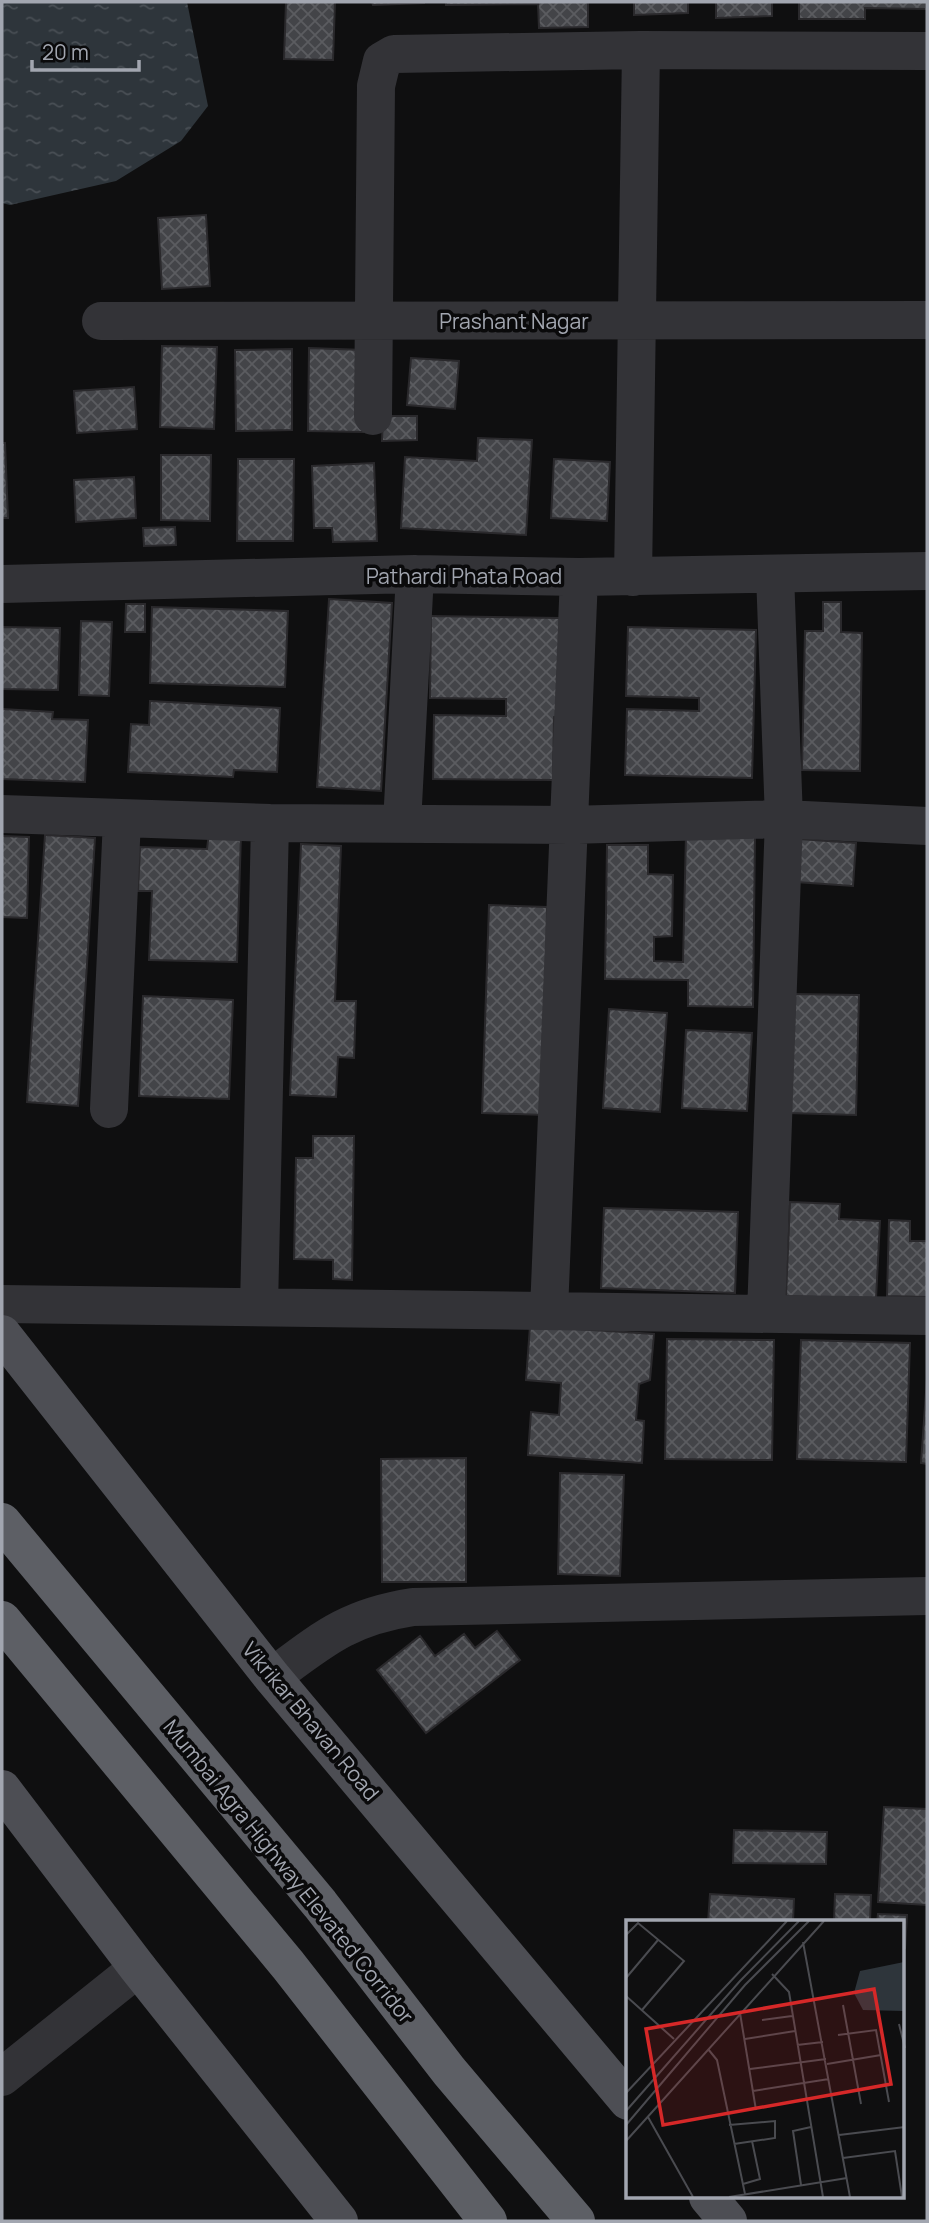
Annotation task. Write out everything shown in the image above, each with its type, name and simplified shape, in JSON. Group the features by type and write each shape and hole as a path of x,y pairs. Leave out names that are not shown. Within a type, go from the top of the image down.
{"highway":[{"name":"Mumbai Agra Highway Elevated Corridor","path":"2,1522 320,1904 449,2071 576,2221"},
{"path":"2,1620 288,1965 488,2221"}],"main road":[{"name":"Vikrikar Bhavan Road","path":"2,1334 272,1677 626,2099"},
{"path":"2,1788 138,1968 340,2221"},
{"path":"709,2198 728,2221"}],"street":[{"path":"633,577 640,50"},
{"path":"373,416 376,86 382,61 394,54 640,50 927,51"},
{"name":"Prashant Nagar","path":"100,321 927,320"},
{"name":"Pathardi Phata Road","path":"2,584 415,574 633,577 927,572"},
{"path":"402,824 415,574"},
{"path":"766,1314 784,819 775,574"},
{"path":"549,1311 579,577"},
{"path":"2,814 270,823 569,825 784,819 927,826"},
{"path":"109,1109 122,819"},
{"path":"258,1307 270,823"},
{"path":"2,1304 927,1316"},
{"path":"272,1677 349,1623 384,1612 413,1607 927,1597"},
{"path":"2,2077 138,1968"}],"water":[{"path":"2,2 187,2 208,106 181,141 116,181 10,205 2,203"}],"building":[{"path":"286,2 335,2 333,60 284,59"},
{"path":"372,2 424,2 424,3 373,5"},
{"path":"446,2 588,2 588,27 539,28 538,4 446,5"},
{"path":"634,2 688,2 688,13 634,15"},
{"path":"716,2 772,2 772,16 716,18"},
{"path":"799,2 926,2 926,9 865,8 865,19 799,19"},
{"path":"206,215 210,286 162,289 158,218"},
{"path":"162,346 217,347 214,429 160,427"},
{"path":"309,348 364,350 363,432 308,431"},
{"path":"292,349 292,430 236,431 235,350"},
{"path":"411,358 459,361 455,409 407,405"},
{"path":"134,387 137,429 77,433 74,391"},
{"path":"383,416 417,416 417,440 382,441"},
{"path":"478,438 532,440 526,535 401,528 405,457 477,461"},
{"path":"2,443 5,443 8,518 2,518"},
{"path":"161,455 211,455 210,521 161,520"},
{"path":"238,459 294,459 293,541 237,541"},
{"path":"554,459 610,462 607,521 551,518"},
{"path":"374,463 377,541 333,542 332,528 314,528 312,466"},
{"path":"134,477 136,518 76,522 74,480"},
{"path":"175,527 176,545 144,546 143,528"},
{"path":"329,599 392,603 381,791 317,787"},
{"path":"823,602 841,602 841,632 862,633 860,771 802,770 805,631 823,631"},
{"path":"126,604 145,604 145,632 125,632"},
{"path":"152,607 288,611 285,687 150,683"},
{"path":"431,616 560,618 558,716 554,717 553,780 433,779 434,715 506,716 506,699 430,698"},
{"path":"81,621 112,622 109,696 79,695"},
{"path":"2,627 60,628 58,690 2,689"},
{"path":"628,627 756,630 752,778 625,775 627,709 699,711 699,698 626,696"},
{"path":"150,701 280,708 277,772 234,770 233,777 128,772 131,724 149,725"},
{"path":"2,709 53,712 52,719 88,720 85,782 2,779"},
{"path":"209,833 241,834 237,962 149,960 152,891 138,891 140,847 207,849"},
{"path":"686,834 755,835 753,1007 688,1006 688,980 605,979 607,845 648,845 648,874 673,875 672,936 654,937 654,961 683,962"},
{"path":"45,835 95,838 78,1106 27,1102"},
{"path":"2,836 29,837 27,918 2,917"},
{"path":"799,839 856,843 853,886 796,882"},
{"path":"301,844 341,846 335,1001 356,1001 354,1058 338,1057 336,1097 290,1095"},
{"path":"489,905 547,907 545,1115 482,1113"},
{"path":"792,994 859,995 856,1115 788,1113"},
{"path":"143,996 233,1000 229,1099 139,1096"},
{"path":"609,1009 667,1013 660,1112 603,1108"},
{"path":"686,1030 752,1033 747,1111 682,1108"},
{"path":"313,1136 354,1136 352,1280 333,1279 333,1260 294,1259 296,1158 313,1158"},
{"path":"790,1202 840,1204 839,1219 880,1221 876,1299 786,1296"},
{"path":"604,1208 738,1212 735,1293 601,1288"},
{"path":"889,1220 910,1221 910,1241 927,1241 927,1297 887,1296"},
{"path":"530,1326 654,1334 650,1380 639,1384 636,1420 644,1421 642,1463 528,1455 531,1412 559,1415 561,1383 526,1380"},
{"path":"667,1339 774,1340 772,1460 665,1459"},
{"path":"801,1340 910,1343 906,1462 797,1459"},
{"path":"927,1378 927,1464 921,1463"},
{"path":"466,1458 466,1582 382,1582 381,1459"},
{"path":"560,1473 624,1475 620,1576 558,1574"},
{"path":"497,1631 520,1660 426,1733 377,1670 420,1636 435,1656 464,1634 475,1648"},
{"path":"884,1807 927,1809 927,1905 878,1902"},
{"path":"734,1830 827,1832 826,1864 733,1863"},
{"path":"710,1894 794,1899 793,1920 708,1920"},
{"path":"835,1894 871,1895 870,1920 834,1920"},
{"path":"878,1914 907,1915 905,1949 904,1920 877,1920"}]}
